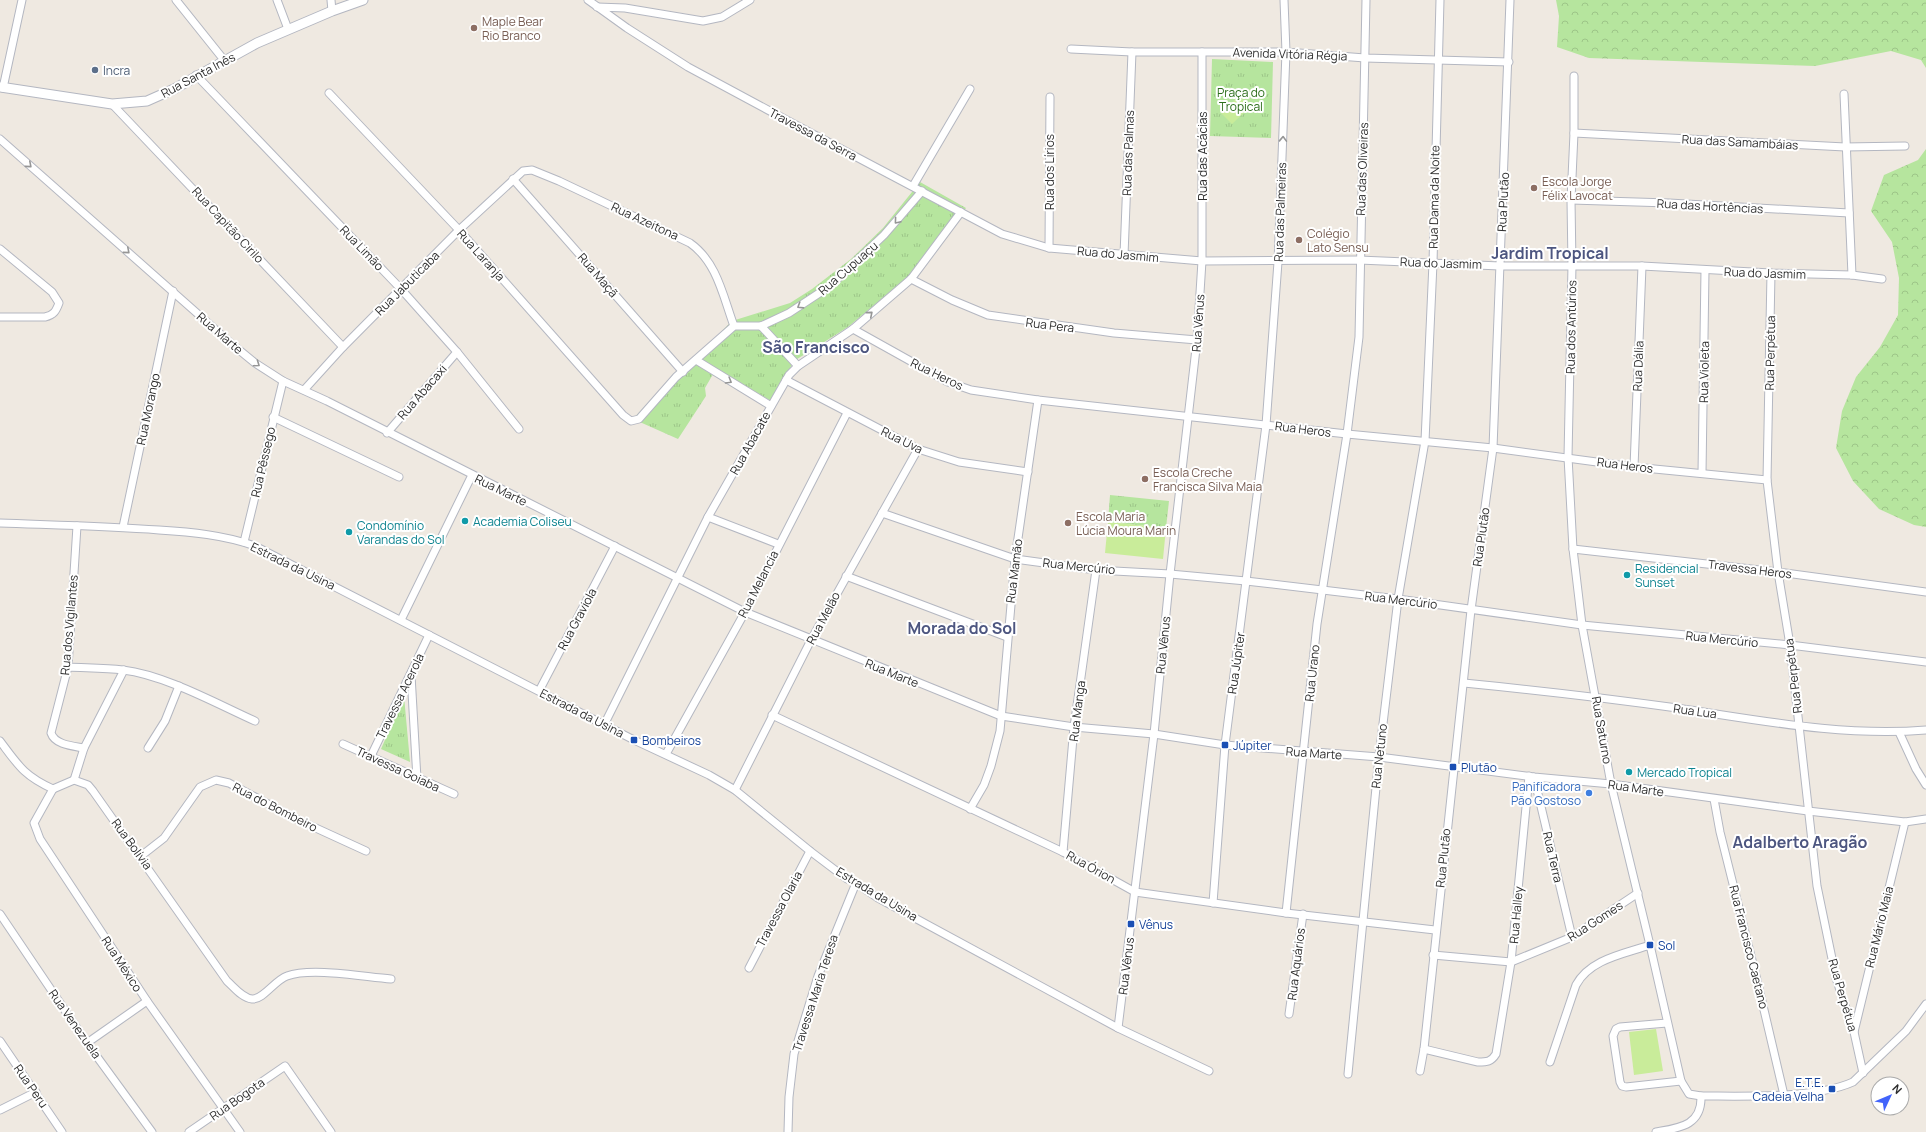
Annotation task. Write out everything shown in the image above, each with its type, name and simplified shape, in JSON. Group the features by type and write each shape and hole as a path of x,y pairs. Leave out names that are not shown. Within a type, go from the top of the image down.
{"street":[{"path":"1,87 22,0"},
{"path":"176,0 224,60"},
{"path":"277,0 288,30"},
{"path":"331,0 332,11"},
{"name":"Rua Santa Inês","path":"1,87 112,104 147,101 174,89 224,60 288,30 332,11 363,0"},
{"name":"Travessa da Serra","path":"588,0 688,67 1002,234 1049,248"},
{"path":"597,7 625,8 703,21 722,17 750,0"},
{"name":"Rua das Palmeiras","path":"1266,424 1278,262 1286,52 1284,0"},
{"name":"Rua das Oliveiras","path":"1347,434 1359,337 1359,260 1366,0"},
{"name":"Rua Dama da Noite","path":"1425,441 1433,263 1437,58 1440,0"},
{"name":"Rua Plutão","path":"1420,1071 1424,1049 1435,930 1464,683 1471,610 1493,448 1509,62 1510,0"},
{"name":"Avenida Vitória Régia","path":"1071,49 1132,52 1286,52 1365,58 1437,58 1509,62"},
{"name":"Rua das Palmas","path":"1124,255 1132,52"},
{"name":"Rua das Acácias","path":"1202,52 1202,261"},
{"name":"Rua Limão","path":"196,75 401,289 457,352 520,429"},
{"name":"Rua dos Antúrios","path":"1568,457 1574,76"},
{"path":"913,186 970,89"},
{"name":"Rua Laranja","path":"328,93 459,230 623,415 631,421 639,419 682,372"},
{"path":"1844,94 1845,147 1852,275"},
{"name":"Rua dos Lírios","path":"1049,248 1050,96"},
{"name":"Rua Capitão Cirilo","path":"112,104 343,347"},
{"name":"Rua das Samambáias","path":"1574,133 1845,147 1905,146"},
{"name":"Rua Marte","path":"0,139 233,345 255,363 283,381 304,390 386,433 615,546 676,579 745,612 1001,716 1074,727 1154,734 1225,745 1379,757 1453,767 1611,784 1714,799 1905,822 1926,819"},
{"name":"Rua Azeitona","path":"513,179 523,171 532,170 690,243 700,250 710,262 734,326"},
{"name":"Rua Jabuticaba","path":"304,390 343,347 459,230 513,179"},
{"name":"Rua Maçã","path":"513,179 682,372"},
{"name":"Rua Cupuaçu","path":"734,326 761,326 789,313 830,286 884,235 922,191"},
{"name":"Rua das Hortências","path":"1571,200 1669,203 1849,213"},
{"name":"Rua Abacate","path":"604,725 708,517 786,380 798,366 853,329 911,279 961,212"},
{"name":"Rua do Jasmim","path":"1049,248 1202,261 1278,262 1359,260 1500,266 1642,266 1771,273 1852,275 1882,279"},
{"path":"0,249 52,292 59,303 56,311 51,316 0,317"},
{"name":"Rua Vênus","path":"1118,1028 1154,734 1170,574 1189,416 1197,340 1202,261"},
{"name":"Rua Dália","path":"1634,467 1642,266"},
{"name":"Rua Violeta","path":"1702,473 1705,270"},
{"name":"Rua Perpétua","path":"1771,273 1767,480 1778,572 1790,645 1808,811 1820,900 1836,978 1854,1032 1863,1073"},
{"name":"Rua Pera","path":"911,279 952,300 988,315 1114,333 1197,340"},
{"name":"Rua Morango","path":"123,527 173,291"},
{"path":"682,372 734,326"},
{"path":"761,326 798,366"},
{"name":"Rua Heros","path":"853,329 948,382 972,390 1038,400 1347,434 1493,448 1634,467 1767,480"},
{"name":"Rua Abacaxi","path":"386,433 457,352"},
{"path":"696,360 771,406"},
{"name":"Rua Uva","path":"786,380 918,449 959,462 1028,472"},
{"name":"Rua Pêssego","path":"244,542 273,417 283,381"},
{"name":"Rua Mamão","path":"970,809 984,785 997,746 1015,559 1038,400"},
{"name":"Rua Melancia","path":"666,754 745,612 778,544 847,413"},
{"path":"273,417 399,477"},
{"name":"Rua Júpiter","path":"1213,903 1225,745 1266,424"},
{"name":"Rua Urano","path":"1286,913 1322,591 1347,434"},
{"name":"Rua Netuno","path":"1348,1074 1379,757 1398,599 1425,441"},
{"name":"Rua Melão","path":"735,790 811,640 918,449"},
{"name":"Rua Saturno","path":"1568,457 1573,549 1582,625 1611,784 1681,1080 1689,1094 1701,1096"},
{"path":"401,620 472,475"},
{"name":"Rua Mercúrio","path":"882,513 1015,559 1096,570 1170,574 1246,581 1398,599 1582,625 1790,645 1926,662"},
{"path":"708,517 778,544"},
{"name":"Estrada da Usina","path":"0,524 123,527 206,535 244,542 401,620 604,725 709,775 735,790 847,879 856,883 878,898 1118,1028 1209,1072"},
{"name":"Rua dos Vigilantes","path":"77,526 68,667 51,733 53,737 60,742 84,748"},
{"name":"Rua Graviola","path":"539,692 615,546"},
{"name":"Travessa Heros","path":"1573,549 1778,572 1926,592"},
{"name":"Rua Manga","path":"1063,852 1074,727 1096,570"},
{"path":"846,576 1007,637"},
{"name":"Travessa Acerola","path":"371,756 429,635"},
{"path":"68,667 124,670 179,686 255,721"},
{"path":"0,741 26,775 53,789 74,780 84,748 124,670"},
{"path":"411,674 417,779"},
{"name":"Rua Lua","path":"1464,683 1596,696 1799,726 1899,732 1926,730"},
{"path":"148,748 165,721 179,686"},
{"name":"Rua Órion","path":"772,715 1063,852 1135,892 1286,913 1363,920 1435,930"},
{"path":"1899,732 1916,769 1926,784"},
{"name":"Travessa Goiaba","path":"343,744 417,779 454,794"},
{"name":"Rua Terra","path":"1532,776 1572,938"},
{"name":"Rua Halley","path":"1424,1049 1478,1062 1492,1060 1496,1054 1511,962 1532,776"},
{"name":"Rua Bolívia","path":"74,780 82,782 93,791 141,856 227,981 240,994 252,999 260,997 277,981 287,976 331,973 391,979"},
{"name":"Rua do Bombeiro","path":"141,856 164,838 200,787 216,780 229,784 294,818 366,851"},
{"name":"Rua México","path":"53,789 37,815 34,823 36,830 147,1001 240,1132"},
{"name":"Rua Francisco Caetano","path":"1714,799 1720,832 1784,1095"},
{"name":"Rua Mário Maia","path":"1854,1032 1905,822"},
{"name":"Travessa Olaria","path":"749,968 810,851"},
{"name":"Travessa Maria Teresa","path":"788,1132 789,1097 794,1054 818,976 856,883"},
{"name":"Rua Gomes","path":"1433,955 1511,962 1572,938 1638,893"},
{"name":"Rua Venezuela","path":"0,914 87,1043 152,1132"},
{"name":"Rua Aquários","path":"1289,1014 1302,914"},
{"path":"1550,1062 1580,977 1599,962 1650,946"},
{"path":"87,1043 147,1001"},
{"path":"1656,1132 1685,1126 1694,1120 1700,1109 1701,1096 1784,1095 1844,1086 1853,1082 1906,1031 1926,1004"},
{"path":"1667,1023 1620,1027 1616,1029 1613,1036 1620,1082 1622,1086 1626,1087 1681,1080"},
{"name":"Rua Peru","path":"0,1041 62,1132"},
{"name":"Rua Bogota","path":"189,1132 285,1066 331,1132"},
{"path":"0,1110 36,1092"}],"green space":[{"path":"1556,0 1926,0 1926,68 1921,60 1891,51 1815,66 1589,58 1557,47 1559,16"},
{"name":"Praça do Tropical","path":"1212,59 1273,62 1271,138 1210,136"},
{"path":"1239,96 1250,107 1232,124 1221,113"},
{"path":"1926,149 1926,527 1914,525 1879,509 1853,481 1836,448 1842,411 1856,377 1880,347 1898,315 1899,278 1892,242 1871,211 1884,175 1918,160"},
{"path":"920,182 966,208 914,272 848,327 794,361 771,401 716,369 705,388 706,396 678,439 633,419 681,368 696,357 732,321 790,303 812,289 851,259 883,228"},
{"path":"1110,495 1169,501 1166,528 1108,522"},
{"path":"1108,522 1166,528 1163,559 1105,553"},
{"path":"404,696 410,762 381,749"},
{"path":"1656,1029 1663,1071 1634,1075 1629,1032"}],"place":[{"name":"Maple Bear Rio Branco","path":"474,28"},
{"name":"Incra","path":"95,70"},
{"name":"Escola Jorge Félix Lavocat","path":"1534,188"},
{"name":"Colégio Lato Sensu","path":"1299,240"},
{"name":"Escola Creche Francisca Silva Maia","path":"1145,479"},
{"name":"Academia Coliseu","path":"465,521"},
{"name":"Escola Maria Lúcia Moura Marin","path":"1068,523"},
{"name":"Condomínio Varandas do Sol","path":"349,532"},
{"name":"Residencial Sunset","path":"1627,575"},
{"name":"Bombeiros","path":"634,740"},
{"name":"Júpiter","path":"1225,745"},
{"name":"Plutão","path":"1453,767"},
{"name":"Mercado Tropical","path":"1629,772"},
{"name":"Panificadora Pão Gostoso","path":"1589,793"},
{"name":"Vênus","path":"1131,924"},
{"name":"Sol","path":"1650,945"},
{"name":"E.T.E. Cadeia Velha","path":"1832,1089"}],"district":[{"name":"Jardim Tropical","path":"1550,253"},
{"name":"São Francisco","path":"816,347"},
{"name":"Morada do Sol","path":"962,628"},
{"name":"Adalberto Aragão","path":"1800,842"}]}
